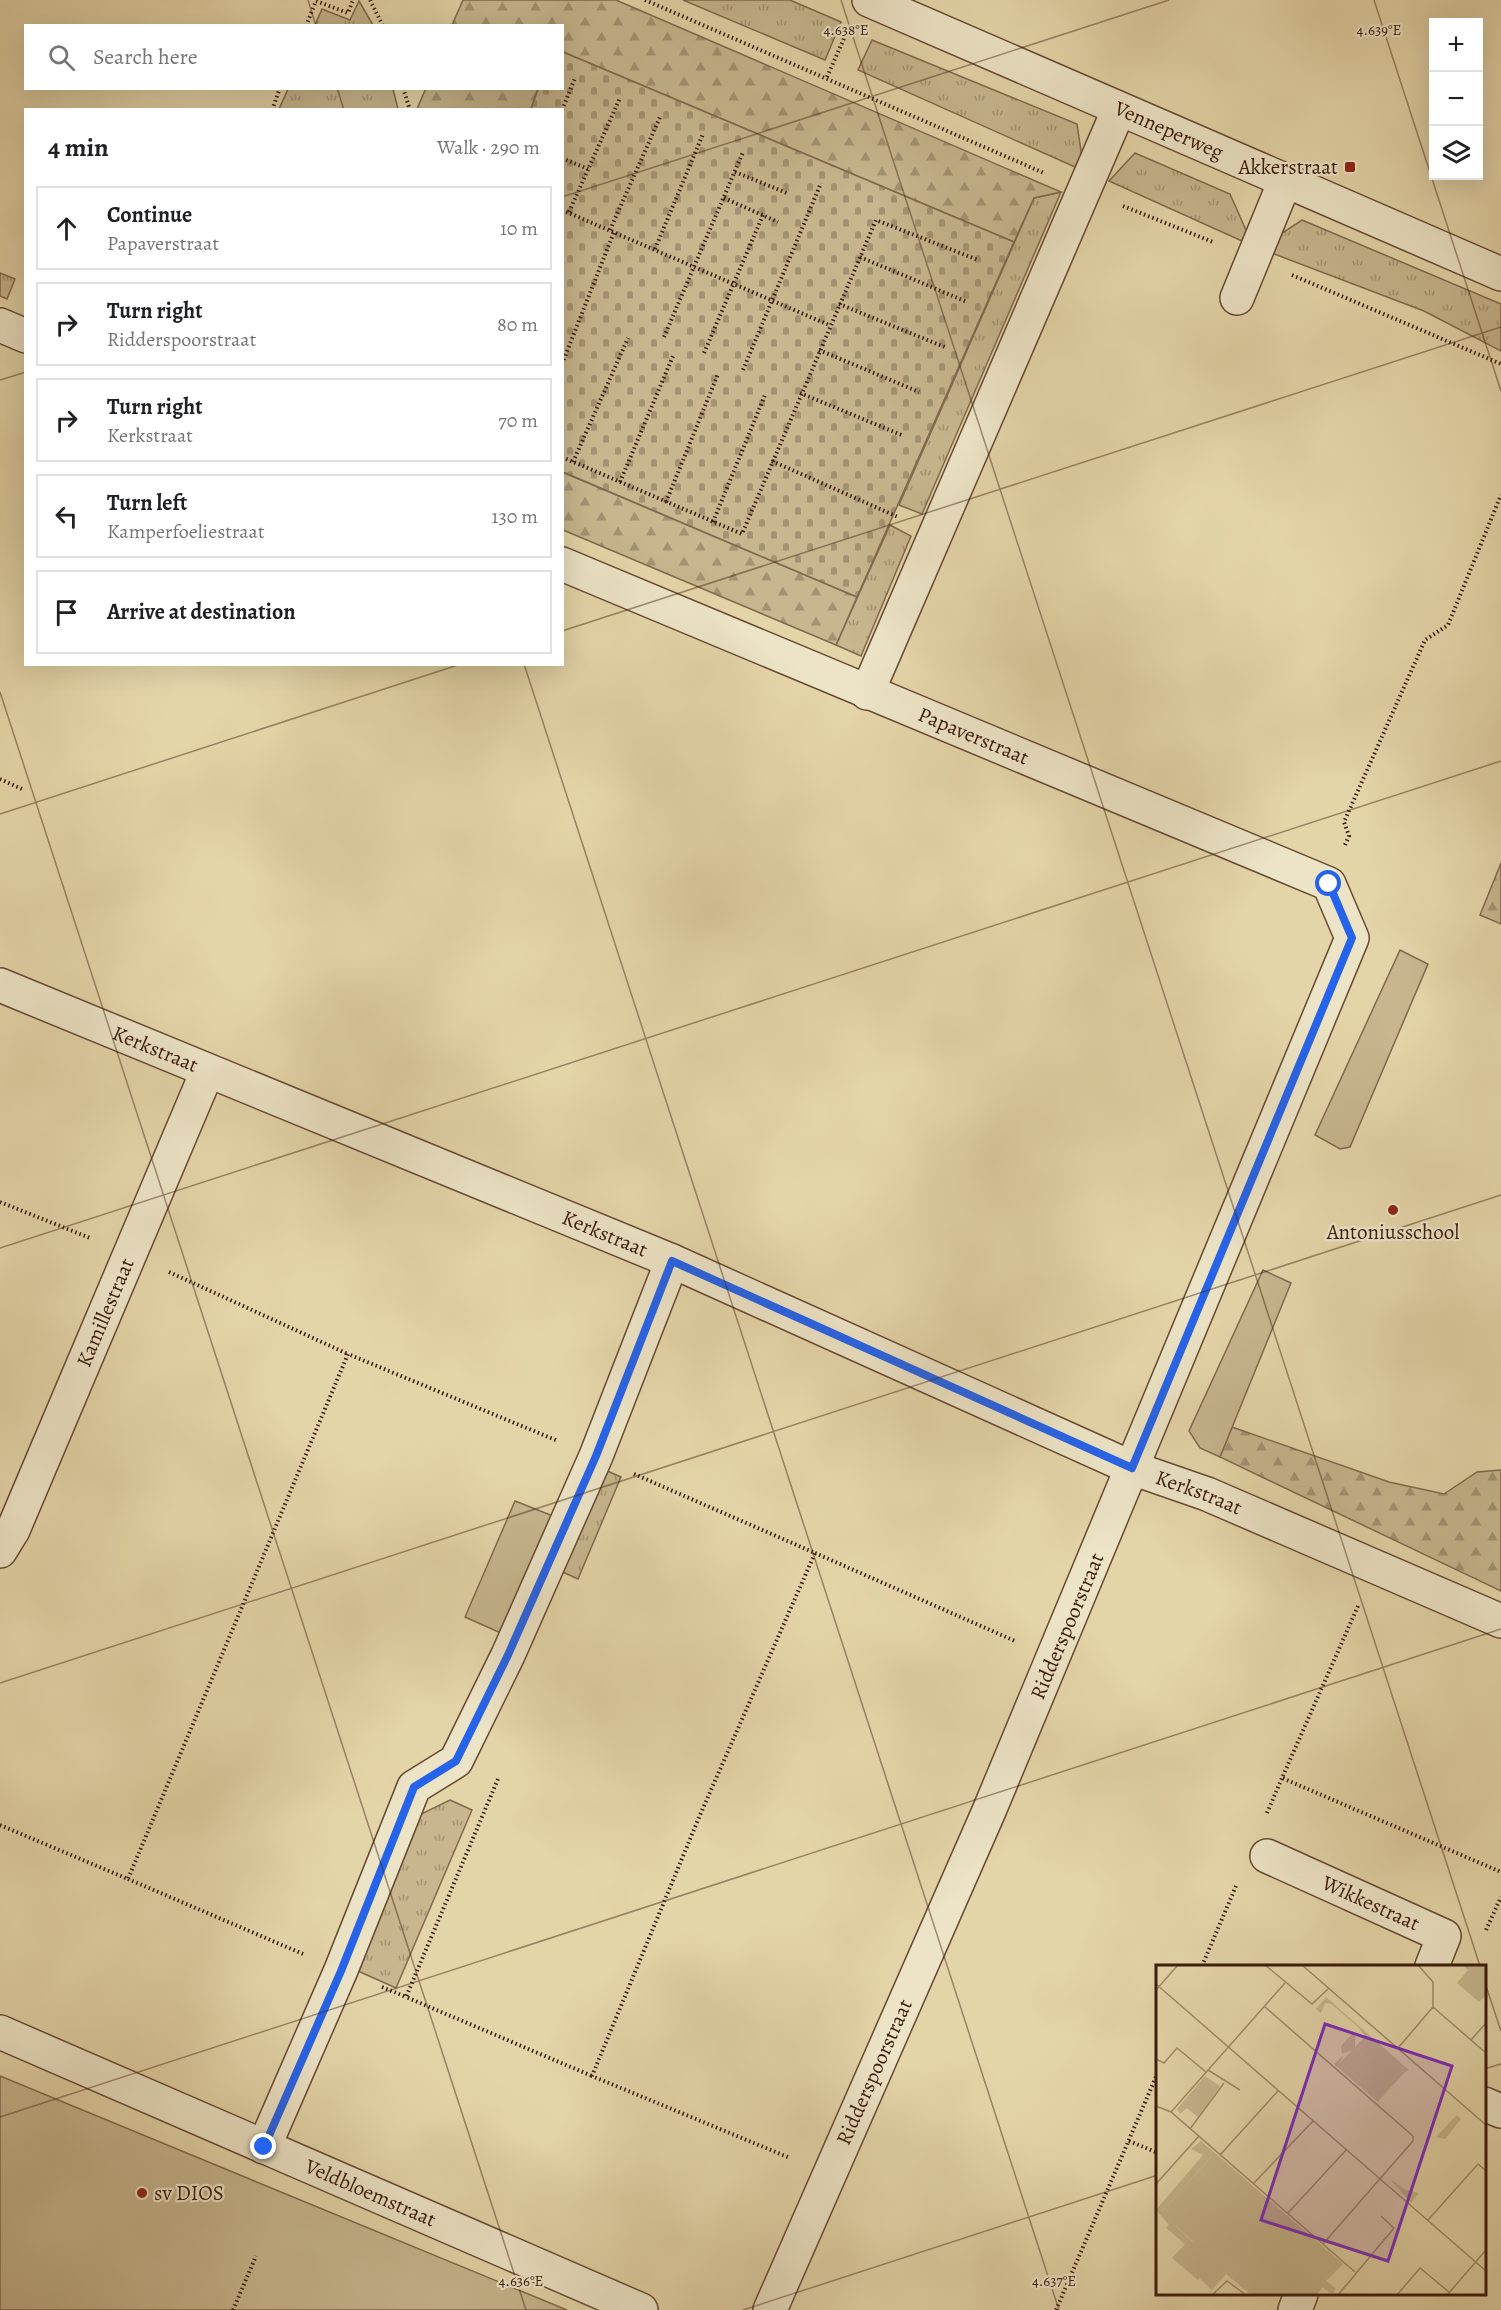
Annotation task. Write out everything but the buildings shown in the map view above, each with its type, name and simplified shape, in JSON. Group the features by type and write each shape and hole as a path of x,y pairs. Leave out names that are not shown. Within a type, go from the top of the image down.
{"street":[{"name":"Venneperweg","path":"869,0 1501,274"},
{"path":"867,693 1119,109"},
{"path":"1237,298 1285,181"},
{"path":"0,325 24,335"},
{"name":"Papaverstraat","path":"564,565 1329,884"},
{"name":"Ridderspoorstraat","path":"770,2310 989,1811 1352,938 1329,884"},
{"name":"Kerkstraat","path":"0,985 207,1072 672,1261 1132,1468 1207,1494 1501,1621"},
{"name":"Kamillestraat","path":"0,1551 13,1530 207,1072"},
{"path":"264,2147 341,1971 414,1787 456,1761 508,1655 596,1456 672,1261"},
{"name":"Wikkestraat","path":"1267,1856 1444,1936 1432,1965"},
{"name":"Veldbloemstraat","path":"0,2032 641,2310"},
{"path":"1486,2104 1501,2111"},
{"path":"1295,2310 1301,2295"}],"path":[{"path":"307,24 316,1 348,13 353,0"},
{"path":"370,0 381,24"},
{"path":"827,77 848,29"},
{"path":"563,108 575,78"},
{"path":"273,108 279,90"},
{"path":"404,90 409,108"},
{"path":"569,212 620,98"},
{"path":"564,359 612,231 661,115"},
{"path":"655,250 703,134"},
{"path":"664,337 743,152"},
{"path":"564,159 588,169"},
{"path":"735,172 788,193"},
{"path":"743,370 822,183"},
{"path":"724,198 778,222"},
{"path":"564,211 829,325"},
{"path":"704,353 763,215"},
{"path":"564,458 742,534 829,325 876,220 978,260"},
{"path":"860,257 967,302"},
{"path":"838,304 947,348"},
{"path":"573,462 628,338"},
{"path":"819,350 919,392"},
{"path":"620,482 673,356"},
{"path":"666,502 718,374"},
{"path":"801,393 904,436"},
{"path":"713,522 765,395"},
{"path":"772,461 936,534"},
{"path":"1329,884 1349,836 1344,822 1425,640 1448,625 1501,495"},
{"path":"0,779 22,789"},
{"path":"0,1202 130,1254 348,1354"},
{"path":"815,1553 1054,1657"},
{"path":"1375,1567 1282,1778 1501,1872"},
{"path":"406,1997 498,1778"},
{"path":"128,1879 592,2076"},
{"path":"1056,2310 1156,2077"},
{"path":"1129,2141 1156,2152"},
{"path":"233,2310 256,2256"}],"green space":[{"path":"463,0 616,0 1061,192 1034,198 1014,242 564,52 564,24 452,24"},
{"path":"683,0 790,0 841,22 825,60"},
{"path":"359,1 372,24 315,24 322,9 350,20"},
{"path":"872,40 1077,124 1084,171 858,70"},
{"path":"564,52 1014,242 857,597 564,472 564,108 531,108 538,90 564,90"},
{"path":"288,90 393,90 398,108 279,108"},
{"path":"425,90 538,90 531,108 417,108"},
{"path":"1135,153 1230,194 1253,246 1109,181"},
{"path":"1061,192 922,514 899,505 1034,198"},
{"path":"1302,220 1501,304 1501,351 1424,311 1269,252 1279,235"},
{"path":"0,273 15,279 7,299 0,296"},
{"path":"564,473 857,597 836,645 564,530"},
{"path":"890,525 911,536 861,656 836,645"},
{"path":"1501,863 1501,924 1480,915"},
{"path":"1400,950 1428,964 1350,1147 1340,1149 1315,1135"},
{"path":"1263,1270 1291,1283 1220,1457 1200,1448 1189,1431"},
{"path":"1232,1427 1389,1482 1444,1494 1477,1472 1501,1470 1501,1591 1220,1457"},
{"path":"598,1467 621,1477 578,1579 556,1569"},
{"path":"515,1501 553,1516 503,1634 465,1617"},
{"path":"450,1800 472,1810 396,1988 349,1967 413,1818"},
{"name":"sv DIOS","path":"0,2076 567,2310 0,2310"}],"place":[{"name":"Akkerstraat","path":"1350,167"},
{"name":"Antoniusschool","path":"1393,1210"},
{"name":"sv DIOS","path":"142,2193"}],"route":[{"path":"264,2147 341,1971 414,1787 456,1761 508,1655 596,1456 672,1261 1132,1468 1352,938 1329,884"}]}
